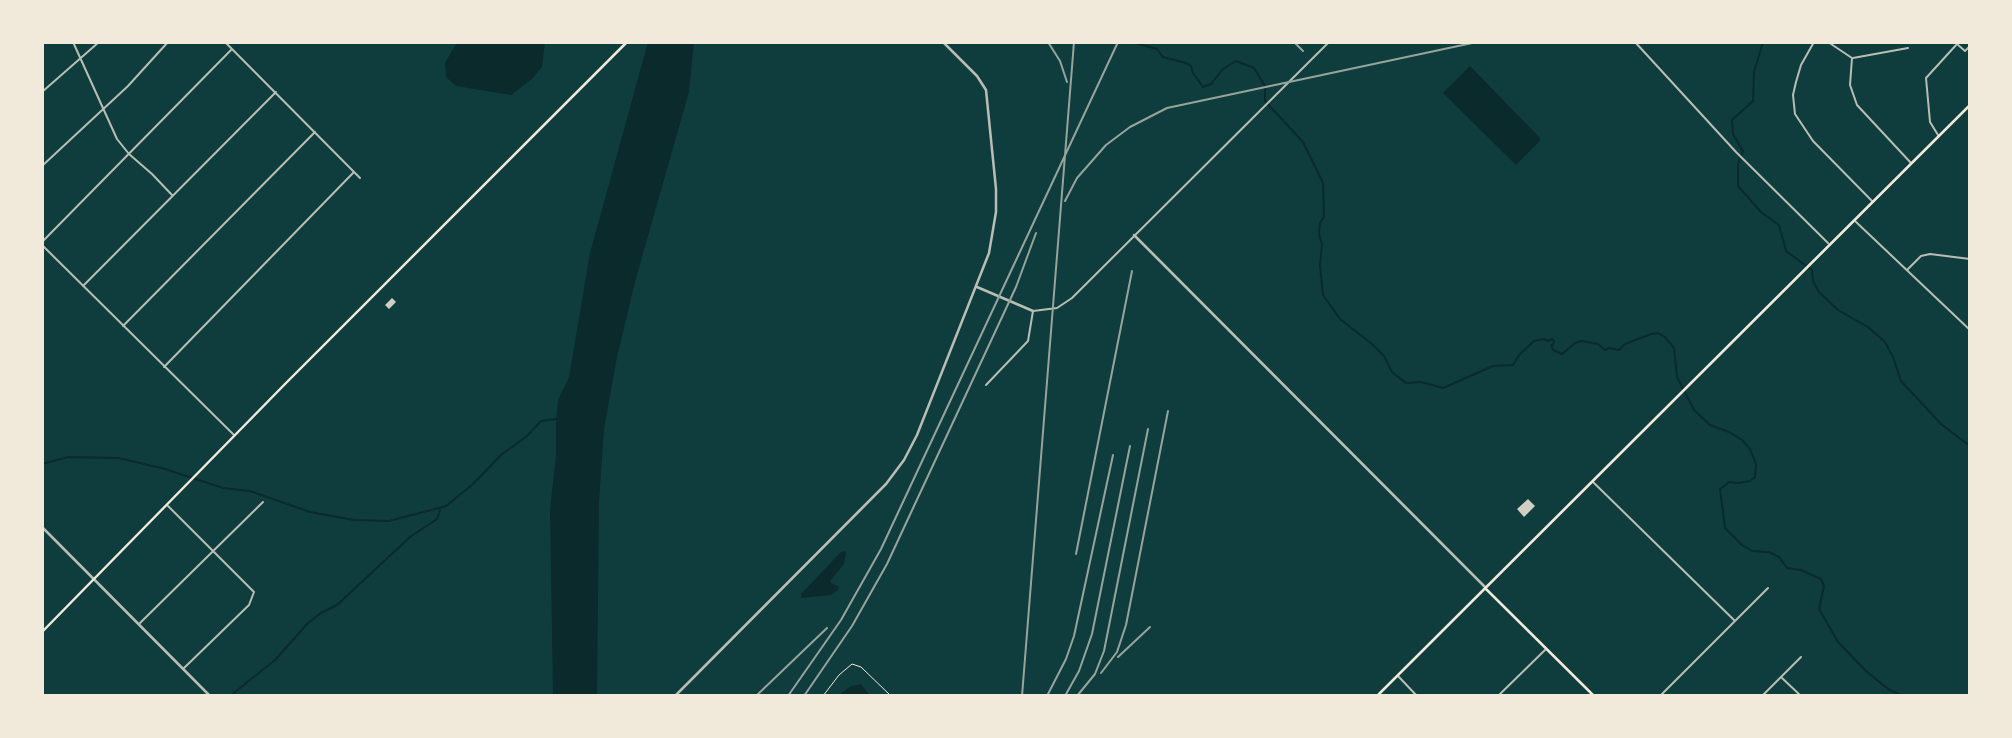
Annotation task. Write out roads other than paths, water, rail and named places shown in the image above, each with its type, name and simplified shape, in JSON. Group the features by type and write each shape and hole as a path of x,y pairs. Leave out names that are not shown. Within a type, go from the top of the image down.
{"main road":[{"path":"42,632 627,42"},
{"path":"1377,696 1970,105"},
{"path":"1485,588 1594,696"}],"street":[{"path":"74,42 117,139 173,196"},
{"path":"42,92 99,42"},
{"path":"42,166 103,110 169,42"},
{"path":"225,42 360,178"},
{"path":"676,696 886,484 904,460 917,435 977,287 989,253 996,212 987,96 981,81 943,42"},
{"path":"977,287 1033,311 1045,311 1064,304 1329,42"},
{"path":"1635,42 1744,161 1830,244"},
{"path":"1814,42 1798,72 1793,95 1795,114 1813,141 1873,202"},
{"path":"1828,42 1852,58 1908,48"},
{"path":"1939,136 1930,122 1926,78 1957,44 1965,51 1970,46"},
{"path":"232,49 42,243 235,436"},
{"path":"1852,58 1850,85 1857,105 1911,163"},
{"path":"83,286 276,92"},
{"path":"123,326 315,132"},
{"path":"164,367 354,172"},
{"path":"1854,220 1970,330"},
{"path":"1134,235 1485,588"},
{"path":"1907,270 1921,257 1930,254 1970,260"},
{"path":"986,385 1028,341 1033,311"},
{"path":"1592,481 1735,621"},
{"path":"139,624 263,502"},
{"path":"167,506 254,592 249,605 184,669"},
{"path":"42,527 210,696"},
{"path":"1660,696 1768,588"},
{"path":"1498,696 1546,649"},
{"path":"1762,696 1801,657"},
{"path":"1397,676 1417,696"},
{"path":"1781,677 1801,696"}],"water":[{"path":"457,42 545,42 542,67 532,79 511,95 456,86 446,77 445,63"},
{"path":"648,42 694,42 689,92 636,278 617,357 604,429 599,502 597,696 553,696 550,510 558,400 569,377 590,253"},
{"path":"1470,66 1540,138 1516,165 1443,93"},
{"path":"844,551 844,564 831,580 831,583 839,587 838,590 831,595 801,598 801,594"},
{"path":"861,684 870,696 837,696 851,686"}],"waterway":[{"path":"1131,42 1157,49 1163,57 1191,66 1203,87 1211,84 1223,69 1236,61 1254,68 1265,86 1265,101 1303,142 1323,183 1324,217 1320,223 1319,234 1322,244 1320,266 1323,295 1340,319 1372,344 1384,356 1392,372 1406,383 1421,382 1443,388 1493,366 1513,365 1534,341 1544,339 1552,339 1553,350 1562,354 1575,343 1582,341 1598,344 1605,350 1619,350 1625,344 1651,334 1658,333 1665,337 1674,348 1677,377 1694,410 1710,425 1742,440 1750,449 1756,464 1755,477 1750,481 1729,482 1720,489 1725,528 1752,551 1769,552 1779,557 1787,568 1801,570 1821,579 1824,586 1819,609 1838,642 1866,671 1888,689 1903,696"},
{"path":"1763,42 1754,72 1753,101 1732,120 1733,134 1743,151 1738,164 1738,186 1761,212 1779,225 1786,251 1812,270 1813,281 1819,292 1838,310 1868,327 1885,342 1901,381 1941,424 1970,446"},
{"path":"42,464 68,457 119,458 165,469 223,488 250,491 310,512 354,520 389,521 446,506 541,421 556,419"},
{"path":"230,696 275,660 308,623 337,605 410,537 437,519 440,510"}],"railway":[{"path":"1048,42 1060,61 1067,82"},
{"path":"1022,696 1074,42"},
{"path":"788,696 841,620 881,549 1118,42"},
{"path":"1294,42 1303,51"},
{"path":"1065,201 1077,178 1106,145 1130,127 1167,108 1477,42"},
{"path":"804,696 852,626 887,564 1016,287 1036,233"},
{"path":"1076,554 1132,271"},
{"path":"1101,673 1117,652 1126,625 1168,411"},
{"path":"1077,696 1095,674 1104,651 1148,429"},
{"path":"1065,696 1079,671 1092,634 1130,446"},
{"path":"1047,696 1066,659 1074,636 1113,455"},
{"path":"1118,657 1150,627"},
{"path":"756,696 827,628"}]}
